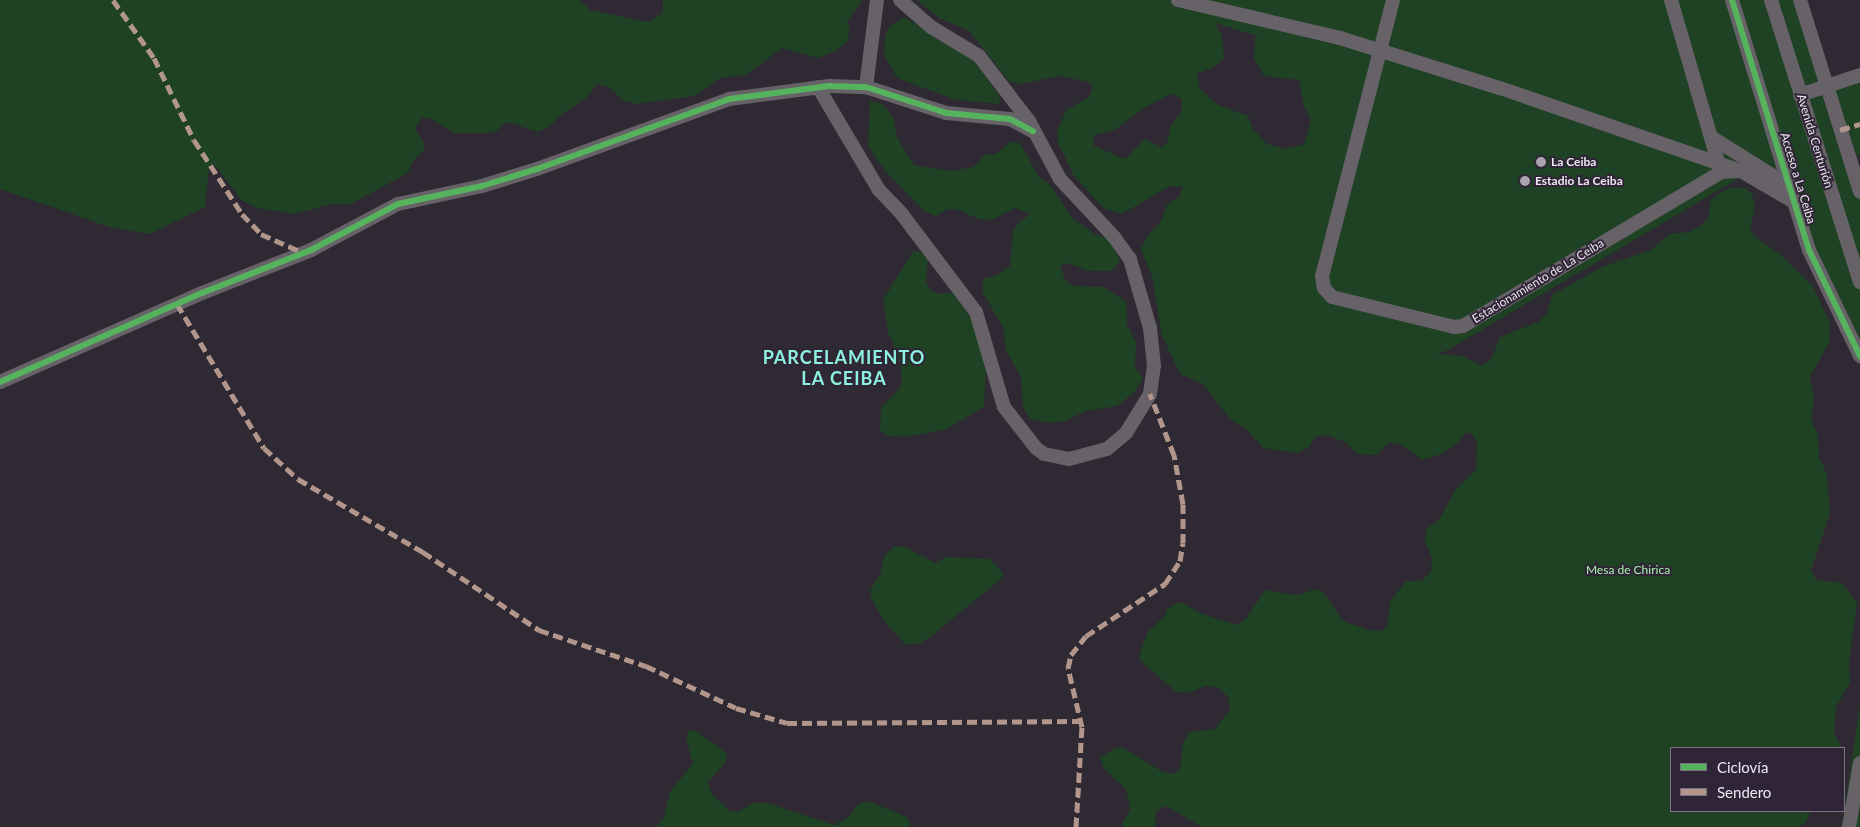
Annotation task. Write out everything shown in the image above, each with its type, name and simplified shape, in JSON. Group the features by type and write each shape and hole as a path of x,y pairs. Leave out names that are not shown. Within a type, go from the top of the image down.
{"street":[{"path":"866,87 877,0"},
{"path":"818,87 878,190 901,213 976,312 1000,394 1011,417 1044,454 1069,460 1107,449 1126,433 1150,394 1154,366 1150,328 1130,259 1116,238 1060,179 1021,110 972,50 931,27 900,0"},
{"path":"1178,0 1380,49 1720,168 1741,171 1794,202"},
{"name":"Estacionamiento de La Ceiba","path":"1393,0 1322,276 1324,288 1338,300 1454,327 1463,326 1720,168"},
{"path":"1671,0 1720,168"},
{"name":"Acceso a La Ceiba","path":"1732,0 1809,250 1860,356"},
{"name":"Avenida Centurión","path":"1771,0 1860,282"},
{"path":"1800,0 1860,192"},
{"path":"1800,95 1860,75"},
{"path":"0,382 202,293 311,250 398,204 538,169 708,104 758,93 818,87 866,87 946,113 1010,119 1033,131"},
{"path":"1711,137 1789,186"},
{"path":"1850,827 1860,763"}],"green space":[{"path":"0,0 580,0 590,10 648,22 663,12 663,0 862,0 847,22 850,29 847,42 836,51 818,58 782,48 746,75 721,78 694,96 637,104 624,101 610,88 597,84 585,99 558,117 549,127 537,132 508,122 493,133 455,133 429,118 422,118 415,128 425,145 423,151 413,161 408,173 351,204 332,204 295,214 257,208 241,200 215,165 209,167 205,207 150,234 112,228 0,189"},
{"name":"Mesa de Chirica","path":"917,0 1800,0 1860,192 1860,356 1794,202 1743,176 1446,351 1436,354 1463,356 1480,365 1486,363 1491,360 1500,337 1540,321 1547,313 1552,295 1602,267 1651,250 1669,234 1689,232 1702,225 1708,218 1711,199 1728,188 1745,188 1752,194 1755,207 1750,227 1754,236 1781,255 1813,286 1830,323 1829,343 1810,377 1814,398 1811,418 1818,436 1819,456 1827,475 1830,513 1811,570 1816,580 1842,583 1857,603 1849,663 1850,683 1836,707 1834,733 1841,747 1670,747 1670,812 1810,812 1805,823 1799,827 1202,827 1166,806 1156,811 1155,827 1121,827 1130,809 1126,789 1104,769 1100,757 1116,748 1123,748 1163,772 1173,774 1180,768 1183,743 1189,732 1215,729 1230,710 1228,697 1219,688 1206,686 1188,693 1176,692 1142,662 1139,657 1147,633 1165,616 1167,609 1177,603 1183,603 1200,613 1237,625 1247,617 1265,590 1297,595 1315,589 1323,592 1343,621 1368,630 1381,631 1387,627 1390,602 1405,582 1423,580 1431,571 1432,558 1425,541 1426,529 1438,521 1456,489 1476,469 1477,442 1472,434 1467,432 1457,444 1441,454 1422,460 1402,445 1390,442 1376,455 1358,454 1345,442 1327,435 1315,437 1308,448 1296,453 1263,448 1246,429 1230,419 1203,384 1180,374 1161,333 1153,279 1141,249 1148,235 1160,223 1167,205 1180,196 1183,187 1170,186 1122,214 1103,208 1074,176 1058,143 1057,132 1066,110 1089,97 1093,87 1089,82 1059,76 1021,84 1009,81 969,31 939,18","holes":["1215,23 1258,36 1255,37 1254,59 1264,76 1299,80 1304,107 1311,119 1304,144 1285,149 1267,144 1253,129 1248,116 1218,105 1200,89 1197,74 1212,68 1224,58 1222,35","1171,94 1182,99 1181,113 1171,125 1167,143 1162,147 1144,139 1125,159 1094,146 1093,136 1116,129 1144,108"]},
{"path":"905,17 973,60 999,95 1000,104 956,100 897,78 884,55 885,36 890,26"},
{"path":"1860,77 1860,155 1850,158 1828,87"},
{"path":"870,101 882,104 893,117 897,137 914,165 950,171 974,167 984,155 996,154 1010,142 1020,143 1039,177 1050,185 1073,219 1095,234 1110,240 1120,261 1112,271 1089,271 1067,263 1060,267 1065,279 1073,286 1103,287 1126,301 1127,324 1136,343 1135,367 1143,378 1135,392 1117,406 1086,411 1065,421 1048,423 1030,419 1023,407 1021,377 1006,351 1003,327 983,293 982,284 985,278 997,275 1010,266 1013,232 1018,223 1030,214 1015,208 994,219 982,220 955,209 948,209 936,216 924,211 885,171 868,146"},
{"path":"913,251 923,253 928,259 926,281 931,291 942,294 953,292 972,320 986,365 984,407 947,429 907,437 888,436 880,431 881,408 899,389 902,379 900,361 888,332 883,300"},
{"path":"895,546 907,548 935,563 946,557 990,559 1003,573 1001,579 929,638 918,644 905,644 883,620 871,597 870,591 880,574 885,555"},
{"path":"1860,705 1860,827 1841,827"},
{"path":"694,730 727,753 725,763 708,782 712,794 730,811 737,812 754,803 767,803 834,825 850,816 857,805 868,801 907,817 911,827 656,827 664,817 670,792 693,763 686,739 688,732"}],"marked path":[{"path":"113,0 154,58 194,140 242,214 261,234 304,253"},
{"path":"1840,130 1860,124"},
{"path":"177,304 264,448 298,479 423,552 539,630 646,666 736,708 787,723 1080,721"},
{"path":"1076,827 1082,727 1068,668 1071,655 1086,636 1165,584 1180,561 1183,543 1183,504 1174,455 1150,394"}],"cycle path":[{"path":"1732,0 1809,250 1860,356"},
{"path":"0,382 202,293 311,250 398,204 482,186 537,169 729,99 829,86 866,87 946,113 1010,119 1033,131"}],"place":[{"name":"La Ceiba","path":"1541,162"},
{"name":"Estadio La Ceiba","path":"1525,181"}],"district":[{"name":"PARCELAMIENTO LA CEIBA","path":"844,368"}]}
